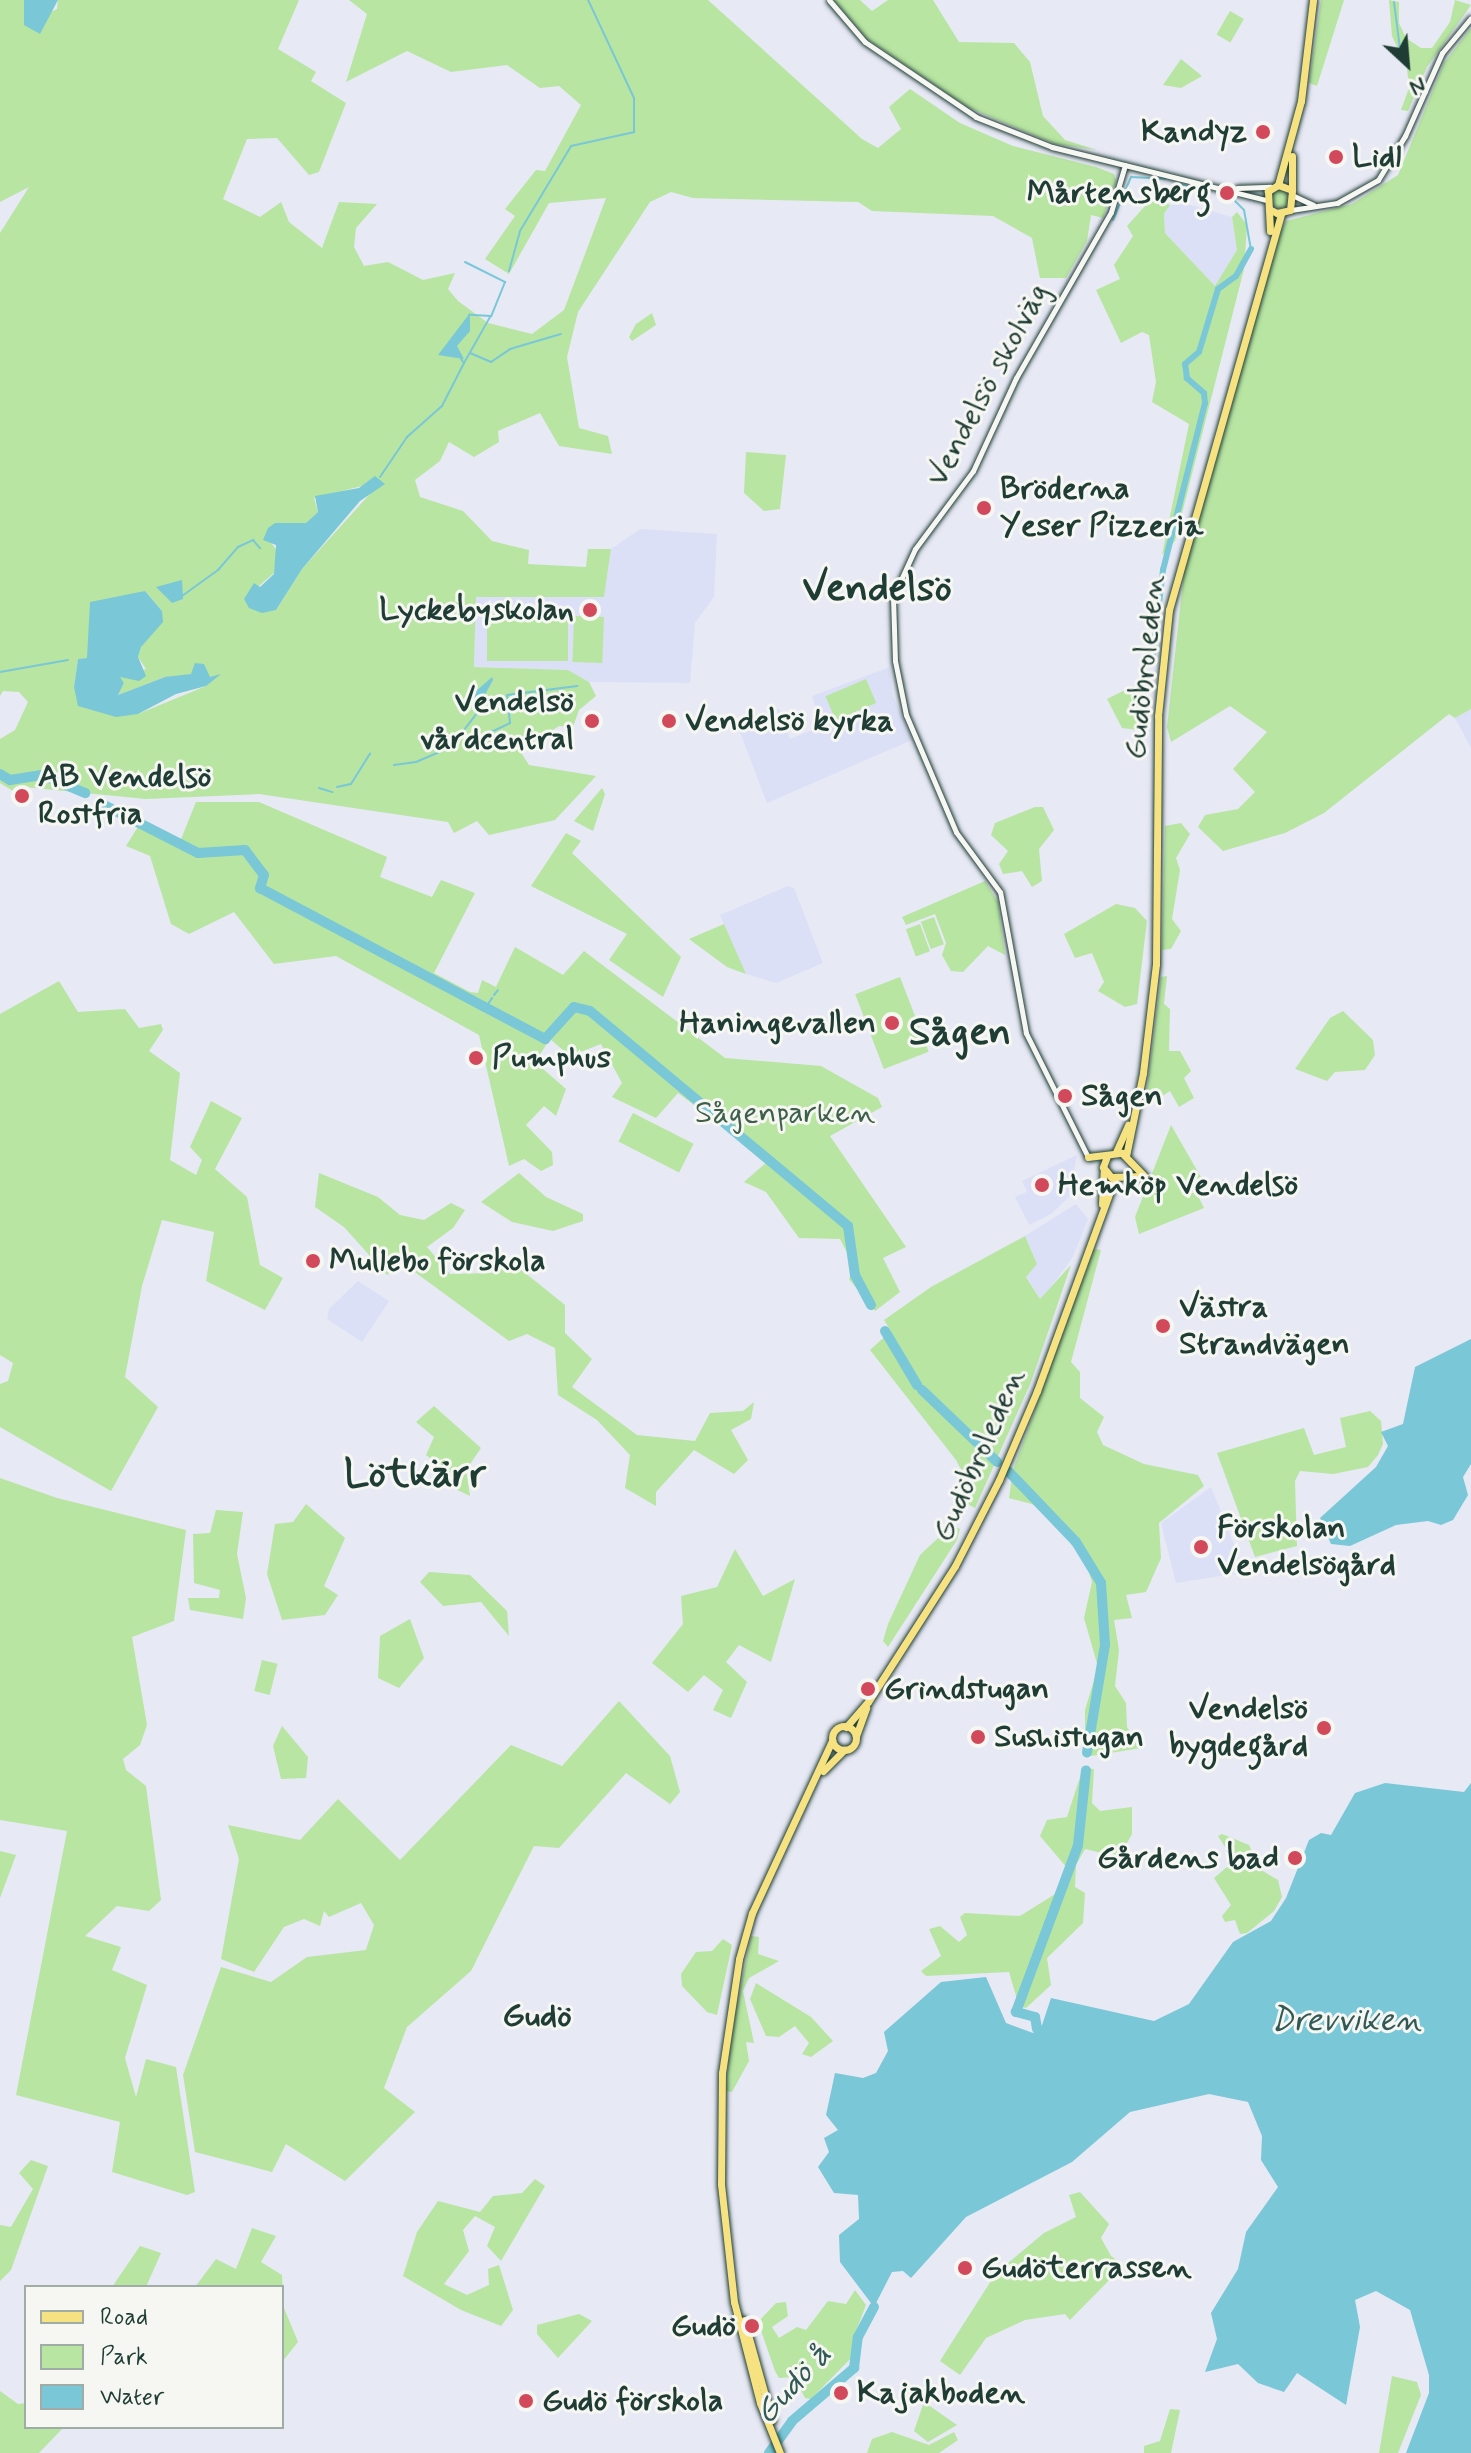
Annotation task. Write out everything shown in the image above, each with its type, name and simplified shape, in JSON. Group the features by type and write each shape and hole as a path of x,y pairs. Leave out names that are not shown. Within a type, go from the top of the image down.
{"main road":[{"path":"1275,186 1293,193 1292,149 1313,0"},
{"path":"1266,200 1292,149"},
{"name":"Gudöbroleden","path":"1126,1156 1156,964 1158,716 1169,610 1271,237 1293,193"},
{"name":"Gudöbroleden","path":"1266,200 1271,237"},
{"path":"1269,209 1285,212"},
{"name":"Gudöbroleden","path":"1116,1152 1133,1112"},
{"path":"1116,1152 1126,1156 1129,1166 1144,1176 1115,1178 1088,1157 1116,1152"},
{"path":"1103,1168 1107,1156"},
{"path":"1124,1175 1129,1166"},
{"name":"Gudöbroleden","path":"1101,1211 1103,1168"},
{"name":"Gudöbroleden","path":"846,1727 868,1702 955,1566 999,1480 1037,1391 1115,1178"},
{"name":"Gudöbroleden","path":"856,1736 868,1702"},
{"path":"782,2452 727,2244 722,2073 739,1959 770,1866 819,1775 836,1730 846,1727 856,1736 855,1744 844,1750 819,1775"},
{"path":"832,1741 844,1750"}],"street":[{"path":"829,0 865,42 976,117 1052,147 1229,187 1266,200"},
{"path":"1285,212 1337,203 1378,180 1405,136 1442,53 1471,18"},
{"name":"Vendelsö skolväg","path":"1088,1157 1023,1022 1000,892 956,832 906,715 896,671 893,597 915,549 973,471 1016,378 1111,212 1125,165"},
{"path":"1229,187 1275,186"},
{"path":"1293,193 1314,205"}],"shaded area":[{"path":"1187,204 1232,217 1237,250 1216,287 1165,233 1164,214 1170,205"},
{"name":"Lyckebyskolan","path":"640,529 717,534 714,597 695,623 690,683 589,682 568,670 474,667 476,596 604,597 611,549"},
{"path":"890,667 893,696 912,740 767,803 738,727 779,709 790,739 822,726 812,696"},
{"path":"1471,709 1471,748 1455,718"},
{"path":"788,886 794,888 823,963 776,983 746,974 720,915"},
{"path":"1077,1155 1069,1197 1051,1214 1029,1225 1015,1197 1027,1192 1022,1181"},
{"path":"1076,1204 1088,1219 1073,1257 1041,1300 1026,1276 1037,1264 1025,1236"},
{"path":"358,1281 389,1301 362,1342 327,1319 329,1309"},
{"name":"Förskolan Vendelsögård","path":"1211,1487 1245,1572 1176,1583 1161,1523"}],"green space":[{"path":"0,0 24,0 24,25 57,9 58,0 299,0 278,49 316,72 311,81 346,103 319,172 309,175 277,138 247,139 223,199 260,217 281,202 289,222 322,248 339,202 377,204 356,228 354,247 364,266 388,262 423,280 455,273 448,289 458,301 488,323 532,334 564,310 606,198 549,203 509,274 485,259 515,216 505,209 536,170 545,171 581,105 559,86 540,88 507,65 451,72 407,51 346,82 367,14 349,0 708,0 862,139 878,148 901,129 889,107 910,89 960,123 1013,146 1096,167 1114,174 1116,181 1103,218 1091,215 1087,241 1066,278 1040,278 1032,238 993,216 872,211 858,202 693,198 671,192 650,202 578,312 567,357 579,428 608,436 612,454 559,446 540,413 498,431 499,442 474,457 449,442 440,461 415,480 420,497 463,511 492,541 529,550 528,564 586,567 588,549 611,549 604,597 476,597 474,667 568,670 589,682 596,696 579,710 573,727 559,726 520,751 529,765 596,776 555,820 489,835 477,821 454,833 448,822 259,794 146,799 24,787 13,791 0,783 0,739 15,730 28,702 19,692 3,691 0,696 0,233 29,187 0,202","holes":["370,484 378,485 302,569 276,610 244,599 274,573 277,551 270,541 275,523 306,523 318,512 314,498","145,591 162,611 138,657 146,669 119,677 124,683 118,695 165,677 210,677 206,686 138,714 74,687 78,659 117,656"]},
{"path":"834,0 860,0 872,11 888,0 933,0 959,42 1014,43 1030,62 1043,116 1065,140 1097,150 1055,144 969,108 867,39"},
{"path":"1321,0 1344,0 1317,86 1309,83"},
{"path":"1389,0 1399,2 1399,23 1406,38 1421,48 1432,48 1450,22 1455,0 1471,5 1427,67 1408,111 1401,110 1409,88 1407,68 1392,36"},
{"path":"1230,11 1244,19 1230,42 1216,34"},
{"path":"1471,28 1471,709 1455,718 1449,714 1324,813 1285,833 1223,851 1198,827 1205,815 1238,809 1255,792 1233,769 1267,732 1230,706 1171,742 1167,727 1184,572 1280,233 1286,221 1352,204 1398,175 1444,63"},
{"path":"1181,59 1202,76 1181,88 1163,85"},
{"path":"1280,190 1289,199 1280,208 1271,199"},
{"path":"1154,196 1170,205 1164,214 1165,233 1215,286 1237,250 1232,217 1237,212 1247,225 1244,269 1175,541 1162,555 1189,424 1152,402 1156,382 1149,335 1142,332 1121,343 1096,290 1120,279 1114,265 1133,236 1127,226"},
{"path":"652,313 656,325 632,341 629,337 636,324"},
{"path":"746,452 786,455 780,509 764,511 744,493"},
{"path":"487,614 568,614 568,661 487,661"},
{"path":"574,616 604,617 602,663 572,662"},
{"path":"866,679 876,703 836,720 825,696"},
{"path":"1133,686 1146,686 1146,731 1122,728 1107,699"},
{"path":"602,788 605,794 593,831 574,821"},
{"name":"Sågenparken","path":"196,802 259,802 387,857 380,877 432,897 441,880 475,893 434,973 470,992 478,993 482,980 496,987 515,947 563,975 584,951 725,1058 821,1066 878,1098 882,1107 830,1136 906,1247 883,1258 900,1292 875,1311 849,1279 854,1266 840,1239 799,1238 766,1192 744,1182 768,1161 678,1093 656,1118 612,1097 622,1083 601,1044 570,1056 550,1039 535,1062 566,1089 556,1116 544,1106 526,1125 552,1152 553,1165 541,1171 524,1159 509,1166 479,1035 336,956 274,964 234,912 189,934 171,924 150,856 126,846 139,825 179,844"},
{"path":"1035,807 1043,807 1054,830 1039,849 1042,881 1032,887 1022,871 1003,874 999,864 1008,851 991,835 995,823"},
{"path":"1181,823 1190,834 1176,858 1180,870 1172,919 1181,931 1171,949 1162,950 1165,826"},
{"path":"566,833 581,841 572,853 681,957 663,997 609,960 627,934 531,886"},
{"path":"985,881 998,902 1005,955 988,946 963,972 951,971 942,955 946,943 935,914 906,925 902,917"},
{"path":"1116,904 1135,908 1147,921 1137,1004 1125,1007 1098,991 1104,982 1092,953 1075,958 1064,934"},
{"path":"934,917 944,944 931,949 921,922"},
{"path":"724,924 746,974 727,967 689,939"},
{"path":"920,924 930,951 916,956 906,929"},
{"path":"1167,976 1164,1004 1170,1009 1169,1051 1180,1051 1191,1071 1184,1078 1194,1098 1179,1107 1170,1091 1155,1101 1146,1097 1161,977"},
{"name":"Haningevallen","path":"900,977 929,1052 884,1069 855,994"},
{"path":"59,981 78,1012 125,1009 139,1028 161,1024 163,1030 149,1051 180,1073 170,1160 196,1175 202,1160 190,1147 211,1101 242,1118 215,1169 247,1197 260,1265 283,1278 265,1310 206,1281 214,1232 162,1220 142,1286 125,1377 158,1407 111,1491 0,1427 0,1384 8,1381 13,1363 0,1355 0,1014"},
{"path":"1343,1011 1373,1040 1375,1055 1365,1070 1335,1072 1327,1081 1295,1069 1330,1018"},
{"path":"633,1113 694,1144 679,1172 618,1142"},
{"path":"1171,1125 1206,1186 1199,1198 1204,1208 1139,1234 1135,1217"},
{"path":"319,1173 378,1197 400,1215 424,1220 451,1203 465,1210 453,1228 427,1247 450,1274 491,1273 514,1264 565,1305 565,1333 592,1359 572,1387 637,1435 695,1441 710,1413 743,1411 754,1402 751,1419 731,1430 748,1460 734,1474 694,1450 656,1492 656,1506 625,1488 630,1455 597,1420 558,1395 555,1348 527,1334 509,1341 401,1262 387,1275 344,1227 315,1207"},
{"path":"519,1173 546,1197 583,1214 583,1221 553,1231 512,1222 481,1202"},
{"path":"1025,1236 1037,1264 1026,1277 1040,1299 1071,1265 1031,1382 975,1508 964,1502 965,1477 956,1460 870,1350 891,1331 884,1320 931,1287"},
{"path":"1094,1249 1101,1250 1071,1362 1080,1372 1080,1398 1104,1417 1097,1432 1103,1445 1144,1464 1198,1475 1204,1486 1159,1523 1161,1558 1146,1592 1126,1595 1132,1618 1114,1620 1119,1650 1115,1686 1126,1703 1127,1727 1141,1748 1091,1756 1085,1744 1085,1710 1098,1667 1084,1618 1092,1582 1077,1536 1039,1506 1009,1498 1013,1470"},
{"path":"434,1406 481,1448 466,1470 470,1496 447,1485 448,1472 426,1455 434,1437 416,1422"},
{"path":"1370,1411 1381,1421 1383,1444 1378,1455 1368,1467 1333,1474 1300,1471 1295,1481 1297,1546 1255,1557 1217,1453 1304,1428 1314,1455 1346,1447 1340,1418"},
{"path":"0,1478 57,1498 186,1530 174,1621 132,1637 147,1725 140,1745 123,1759 126,1770 146,1786 161,1900 149,1911 117,1906 85,1936 121,1947 112,1970 147,1985 125,2058 136,2097 146,2059 176,2067 195,2192 187,2195 112,2172 120,2122 16,2095 67,1831 0,1820"},
{"path":"306,1504 345,1538 324,1586 338,1595 325,1615 282,1620 267,1574 275,1524 293,1522"},
{"path":"216,1510 243,1512 237,1554 246,1598 243,1619 190,1610 188,1598 219,1598 220,1590 194,1583 193,1534 210,1533"},
{"path":"952,1525 960,1529 957,1540 888,1647 883,1641 888,1624 920,1555"},
{"path":"735,1549 763,1596 795,1579 771,1662 739,1645 726,1662 747,1682 731,1718 713,1710 723,1690 704,1675 688,1692 652,1663 683,1624 681,1596 717,1587"},
{"path":"429,1572 470,1575 507,1611 509,1636 481,1602 443,1606 420,1582"},
{"path":"410,1619 424,1658 399,1688 378,1678 380,1636"},
{"path":"262,1660 278,1664 270,1695 254,1691"},
{"path":"619,1701 670,1756 680,1792 670,1804 626,1773 559,1848 534,1846 471,1971 407,2027 384,2088 415,2112 345,2181 286,2144 272,2172 195,2152 183,2075 221,1967 271,1982 307,1957 366,1950 374,1925 361,1903 329,1917 324,1911 320,1926 304,1919 284,1927 254,1972 221,1959 239,1859 228,1825 300,1840 338,1799 400,1860 511,1745 562,1766"},
{"path":"282,1726 308,1757 306,1778 281,1779 273,1746"},
{"path":"1083,1768 1094,1769 1092,1803 1100,1811 1132,1807 1132,1834 1119,1857 1085,1849 1076,1865 1075,1887 1085,1893 1083,1923 1047,1958 1051,1985 1026,2008 1019,2006 1009,1972 926,1976 921,1971 941,1956 929,1929 940,1926 959,1942 967,1935 960,1917 965,1913 1020,1916 1060,1891 1068,1869 1040,1836 1047,1820 1067,1817"},
{"path":"1222,1834 1249,1845 1261,1870 1278,1880 1282,1897 1274,1911 1247,1933 1240,1934 1235,1920 1225,1922 1222,1916 1231,1905 1214,1878 1234,1861 1218,1836"},
{"path":"0,1851 16,1855 0,1898"},
{"path":"751,1936 759,1937 758,1954 779,1961 749,1978 743,1991 754,2043 746,2042 749,2061 732,2092 726,2091 730,2040"},
{"path":"723,1939 732,1945 717,2015 707,2012 682,1986 681,1974 696,1952 712,1951"},
{"path":"756,1983 811,2017 833,2041 811,2057 802,2054 809,2043 795,2026 779,2037 766,2036 750,1999"},
{"path":"31,2160 48,2166 11,2270 0,2281 0,2225 11,2227 33,2189 19,2173"},
{"path":"535,2179 545,2186 501,2261 487,2246 495,2227 475,2216 463,2230 469,2251 444,2284 467,2295 489,2285 488,2269 499,2265 513,2310 501,2326 461,2310 403,2276 417,2232 438,2201 480,2212 493,2196 522,2193"},
{"path":"1080,2192 1109,2224 1101,2238 1111,2256 1124,2265 1070,2320 1065,2314 1025,2320 986,2338 960,2375 940,2361 996,2273 1044,2233 1076,2217 1069,2195"},
{"path":"252,2228 276,2236 261,2262 282,2275 283,2285 196,2285 216,2259 236,2269"},
{"path":"140,2246 161,2253 147,2285 113,2285"},
{"path":"855,2290 866,2305 853,2339 852,2357 811,2399 805,2398 794,2377 779,2378 758,2322 776,2303 786,2302 788,2316 772,2327 779,2338 797,2327 806,2330 828,2301 846,2304"},
{"path":"284,2308 298,2342 284,2360"},
{"path":"579,2314 592,2321 558,2358 537,2334 537,2325"},
{"path":"1392,2376 1417,2382 1421,2395 1398,2453 1379,2453"},
{"path":"0,2391 18,2404 24,2403 24,2429 62,2429 39,2453 0,2453"},
{"path":"924,2402 957,2425 928,2442 914,2431"},
{"path":"1170,2409 1180,2410 1171,2453 1144,2453 1144,2446 1160,2441"},
{"path":"892,2432 929,2445 954,2432 958,2440 939,2453 867,2453 872,2439"}],"water":[{"path":"24,0 58,0 40,34 24,25"},
{"path":"470,313 470,331 457,346 464,359 438,355"},
{"path":"375,476 385,484 360,501 302,569 276,610 262,613 249,608 244,599 254,583 260,587 274,574 276,545 263,540 268,528 275,523 306,523 318,512 315,496 359,488"},
{"path":"182,580 183,599 172,603 156,587"},
{"path":"145,591 162,611 163,622 141,647 138,657 146,676 139,681 120,677 124,683 118,695 165,677 191,674 195,663 204,664 210,677 221,674 206,686 176,694 138,714 116,717 78,706 74,687 78,659 87,658 90,602"},
{"path":"492,677 493,680 475,713 474,693"},
{"path":"1471,1339 1471,1464 1463,1477 1468,1495 1453,1520 1441,1525 1428,1521 1396,1525 1350,1546 1331,1544 1320,1518 1376,1467 1388,1446 1381,1432 1403,1424 1415,1367"},
{"name":"Drevviken","path":"1385,1783 1464,1792 1471,1783 1471,2453 1406,2453 1429,2393 1429,2375 1410,2310 1376,2291 1355,2300 1360,2327 1346,2405 1297,2373 1284,2392 1258,2383 1238,2364 1205,2372 1217,2339 1211,2313 1238,2269 1246,2232 1278,2187 1261,2160 1262,2136 1248,2102 1209,2094 1130,2112 1072,2162 966,2217 911,2278 903,2271 892,2272 874,2307 840,2262 839,2235 859,2219 858,2195 834,2193 818,2167 829,2152 824,2138 838,2130 826,2115 835,2073 863,2078 876,2073 888,2051 884,2032 941,1982 986,1977 1006,2023 1033,2033 1042,2025 1051,1998 1154,2021 1189,2004 1233,1942 1271,1921 1286,1898 1309,1840 1321,1833 1331,1835 1355,1793"}],"waterway":[{"path":"509,271 520,231 571,146 634,132 634,98 588,0"},
{"path":"1394,2 1400,49"},
{"path":"1113,220 1131,177 1165,179"},
{"path":"1176,183 1209,192"},
{"path":"1234,200 1244,210 1251,249"},
{"path":"1153,654 1163,570 1205,403 1204,393 1187,378 1185,364 1199,352 1218,289 1236,276 1251,249"},
{"path":"465,262 505,282 491,316 469,315"},
{"path":"464,363 490,317"},
{"path":"470,353 491,362 510,349 561,334"},
{"path":"380,477 407,437 442,406 464,363 461,359"},
{"path":"182,596 218,570 238,547 253,540 260,548"},
{"path":"0,672 68,660"},
{"path":"489,733 510,723 507,695 577,686"},
{"path":"394,765 416,762 451,747 477,713"},
{"path":"337,787 351,784 370,753"},
{"path":"0,774 10,780 42,775 85,793"},
{"path":"319,788 332,792"},
{"path":"100,803 198,853 245,850 264,875 260,888 545,1039 574,1007 590,1011 848,1226 855,1275 871,1305"},
{"path":"494,995 498,990"},
{"path":"486,1007 492,998"},
{"path":"885,1331 917,1385"},
{"path":"922,1390 997,1462"},
{"path":"1008,1471 1076,1542 1101,1583 1105,1645 1087,1753"},
{"path":"1037,2029 1035,2017 1016,2012 1078,1845 1086,1770"},
{"name":"Gudö å","path":"769,2453 792,2421 854,2368 858,2337 874,2307"}],"place":[{"name":"Kandyz","path":"1263,132"},
{"name":"Lidl","path":"1336,157"},
{"name":"Mårtensberg","path":"1227,193"},
{"name":"Bröderna Yeser Pizzeria","path":"984,508"},
{"name":"Lyckebyskolan","path":"590,610"},
{"name":"Vendelsö vårdcentral","path":"592,721"},
{"name":"Vendelsö kyrka","path":"669,721"},
{"name":"AB Vendelsö Rostfria","path":"22,796"},
{"name":"Haningevallen","path":"892,1023"},
{"name":"Pumphus","path":"476,1058"},
{"name":"Sågen","path":"1065,1096"},
{"name":"Hemköp Vendelsö","path":"1042,1185"},
{"name":"Mullebo förskola","path":"313,1261"},
{"name":"Västra Strandvägen","path":"1163,1326"},
{"name":"Förskolan Vendelsögård","path":"1201,1547"},
{"name":"Grindstugan","path":"868,1689"},
{"name":"Vendelsö bygdegård","path":"1324,1728"},
{"name":"Sushistugan","path":"978,1737"},
{"name":"Gårdens bad","path":"1295,1858"},
{"name":"Gudöterrassen","path":"965,2268"},
{"name":"Gudö","path":"752,2326"},
{"name":"Kajakboden","path":"841,2393"},
{"name":"Gudö förskola","path":"526,2401"}],"district":[{"name":"Vendelsö","path":"877,589"},
{"name":"Sågen","path":"960,1033"},
{"name":"Lötkärr","path":"415,1475"},
{"name":"Gudö","path":"537,2017"}]}
